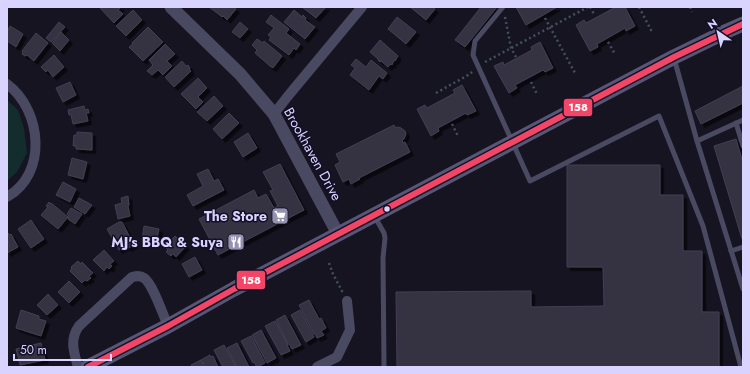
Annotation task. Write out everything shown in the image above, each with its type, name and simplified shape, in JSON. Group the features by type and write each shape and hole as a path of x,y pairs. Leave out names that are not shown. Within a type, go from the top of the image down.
{"main road":[{"path":"88,367 674,57 743,24"}],"street":[{"name":"Brookhaven Drive","path":"171,7 240,74 274,114 338,234"},
{"path":"274,114 362,7"},
{"path":"7,84 14,89 23,101 31,117 36,146 30,173 22,185 13,194 7,197"},
{"path":"78,367 72,348 73,336 76,330 132,277 144,277 148,282 168,326"},
{"path":"317,367 337,356 350,330 347,301"}],"lane":[{"path":"503,7 475,41 473,55 530,181 659,116 703,226 741,367"},
{"path":"674,57 697,141 743,289"},
{"path":"697,141 743,120"},
{"path":"736,123 743,146"},
{"path":"374,216 384,233 385,238 383,258 384,367"},
{"path":"731,251 743,248"}],"path":[{"path":"436,93 470,74 478,65 589,7 594,14"},
{"path":"639,7 652,32"},
{"path":"690,7 692,12"},
{"path":"505,14 511,48 516,57"},
{"path":"545,18 575,73"},
{"path":"608,42 615,54"},
{"path":"531,82 537,94"},
{"path":"452,124 458,136"},
{"path":"329,263 332,274 347,301"}],"green space":[{"path":"7,100 18,110 24,128 27,153 17,172 7,181"}],"building":[{"path":"121,7 118,10 123,14 114,23 100,8"},
{"path":"209,7 233,7 236,9 227,20"},
{"path":"302,7 326,7 316,18"},
{"path":"410,7 432,7 435,9 426,20"},
{"path":"481,7 497,7 465,47 455,40"},
{"path":"516,7 557,7 526,25"},
{"path":"613,7 625,7 635,26 626,31 625,28 597,44 598,47 590,51 576,25 584,20 586,23 614,8"},
{"path":"133,10 142,20 126,36 116,26"},
{"path":"294,10 302,17 303,15 306,18 305,20 315,27 305,39 284,22"},
{"path":"271,15 289,29 286,33 300,44 296,50 294,48 289,55 269,40 271,37 268,35 274,28 266,22"},
{"path":"397,17 416,32 406,44 388,29"},
{"path":"59,22 65,27 51,42 46,38"},
{"path":"240,22 248,29 240,38 232,32"},
{"path":"10,26 23,34 16,47 7,41 7,32"},
{"path":"148,27 163,42 143,61 129,47"},
{"path":"61,32 69,40 60,51 52,43"},
{"path":"36,33 48,43 34,61 27,55 25,56 22,54 22,51"},
{"path":"257,39 263,43 264,41 282,56 273,68 255,53 257,50 252,45"},
{"path":"380,40 398,56 392,65 391,64 388,67 381,61 380,62 370,52"},
{"path":"540,42 553,68 545,72 543,70 515,85 517,88 509,93 494,66 503,62 504,65 532,50 531,47"},
{"path":"165,44 175,54 167,61 172,66 163,75 158,70 152,75 147,71 153,65 149,60"},
{"path":"54,55 64,67 53,77 48,70 46,72 41,67"},
{"path":"356,59 366,67 371,60 387,73 383,79 379,76 369,90 350,75 355,68 351,65"},
{"path":"182,61 186,66 188,65 191,71 174,87 165,77"},
{"path":"198,78 207,88 198,97 203,102 196,109 181,94"},
{"path":"70,82 76,95 63,102 56,88"},
{"path":"462,85 476,111 467,115 466,113 438,128 439,131 431,136 417,109 425,105 427,108 455,93 453,90"},
{"path":"743,86 743,103 701,124 695,111"},
{"path":"214,96 223,106 207,121 197,112"},
{"path":"84,106 85,110 88,109 89,113 86,113 88,121 73,124 68,110"},
{"path":"229,113 239,123 222,139 213,129"},
{"path":"394,125 396,128 401,128 405,131 406,134 402,140 403,143 405,142 410,152 359,178 360,179 351,184 349,179 343,182 335,165 340,162 336,154"},
{"path":"77,132 92,133 92,150 76,149 76,146 73,146 74,135 77,135"},
{"path":"248,133 257,148 243,157 234,142"},
{"path":"736,139 743,163 742,239 714,146"},
{"path":"72,158 87,162 83,179 68,175"},
{"path":"280,164 304,210 218,255 199,219 254,190 258,198 266,194 274,208 278,206 270,191 273,190 263,172"},
{"path":"567,165 660,165 660,195 683,195 683,251 702,251 702,312 719,312 719,367 397,367 396,292 531,291 531,307 604,306 603,267 567,267"},
{"path":"208,169 214,181 218,179 224,190 193,206 187,195 203,186 197,174"},
{"path":"63,182 76,189 70,202 56,195"},
{"path":"128,196 130,216 118,219 115,205 122,203 121,198"},
{"path":"79,198 92,205 85,214 74,207"},
{"path":"49,202 68,217 58,229 41,215 48,207 46,206"},
{"path":"71,208 82,214 75,224 68,219 69,216 67,214"},
{"path":"31,220 44,239 31,248 18,229"},
{"path":"119,222 122,222 134,245 128,248 127,246 119,250 107,229"},
{"path":"144,226 159,229 156,243 151,242 151,244 146,244 147,242 142,240"},
{"path":"8,233 10,235 11,234 18,247 7,253 7,234"},
{"path":"175,236 186,246 176,257 173,254 171,256 166,252 168,250 165,247"},
{"path":"104,250 114,261 110,264 112,266 109,269 107,267 104,271 93,260"},
{"path":"195,257 202,270 189,277 182,264"},
{"path":"78,261 81,264 82,262 93,273 89,276 91,278 82,283 70,271 72,268 71,267"},
{"path":"69,281 80,292 69,303 58,292"},
{"path":"48,294 58,305 47,315 37,305"},
{"path":"309,300 319,319 321,318 326,328 321,331 324,335 317,338 299,305"},
{"path":"21,310 39,316 39,319 46,321 41,336 16,328"},
{"path":"300,310 314,337 306,342 291,315"},
{"path":"285,315 301,345 292,349 276,320"},
{"path":"275,321 290,351 281,355 265,326"},
{"path":"261,330 276,358 267,363 252,335"},
{"path":"251,336 265,363 257,367 254,362 253,363 241,341"},
{"path":"41,343 45,360 20,365 16,349"},
{"path":"237,343 249,367 237,367 227,348"},
{"path":"224,345 236,367 223,367 214,350"},
{"path":"210,355 211,357 213,356 218,367 206,367 201,360"},
{"path":"201,360 204,367 192,367 191,365"}],"transit line":[{"name":"158","path":"88,367 674,57 743,24"}],"place":[{"name":"The Store","path":"280,216"},
{"name":"MJ's BBQ & Suya","path":"236,242"}]}
